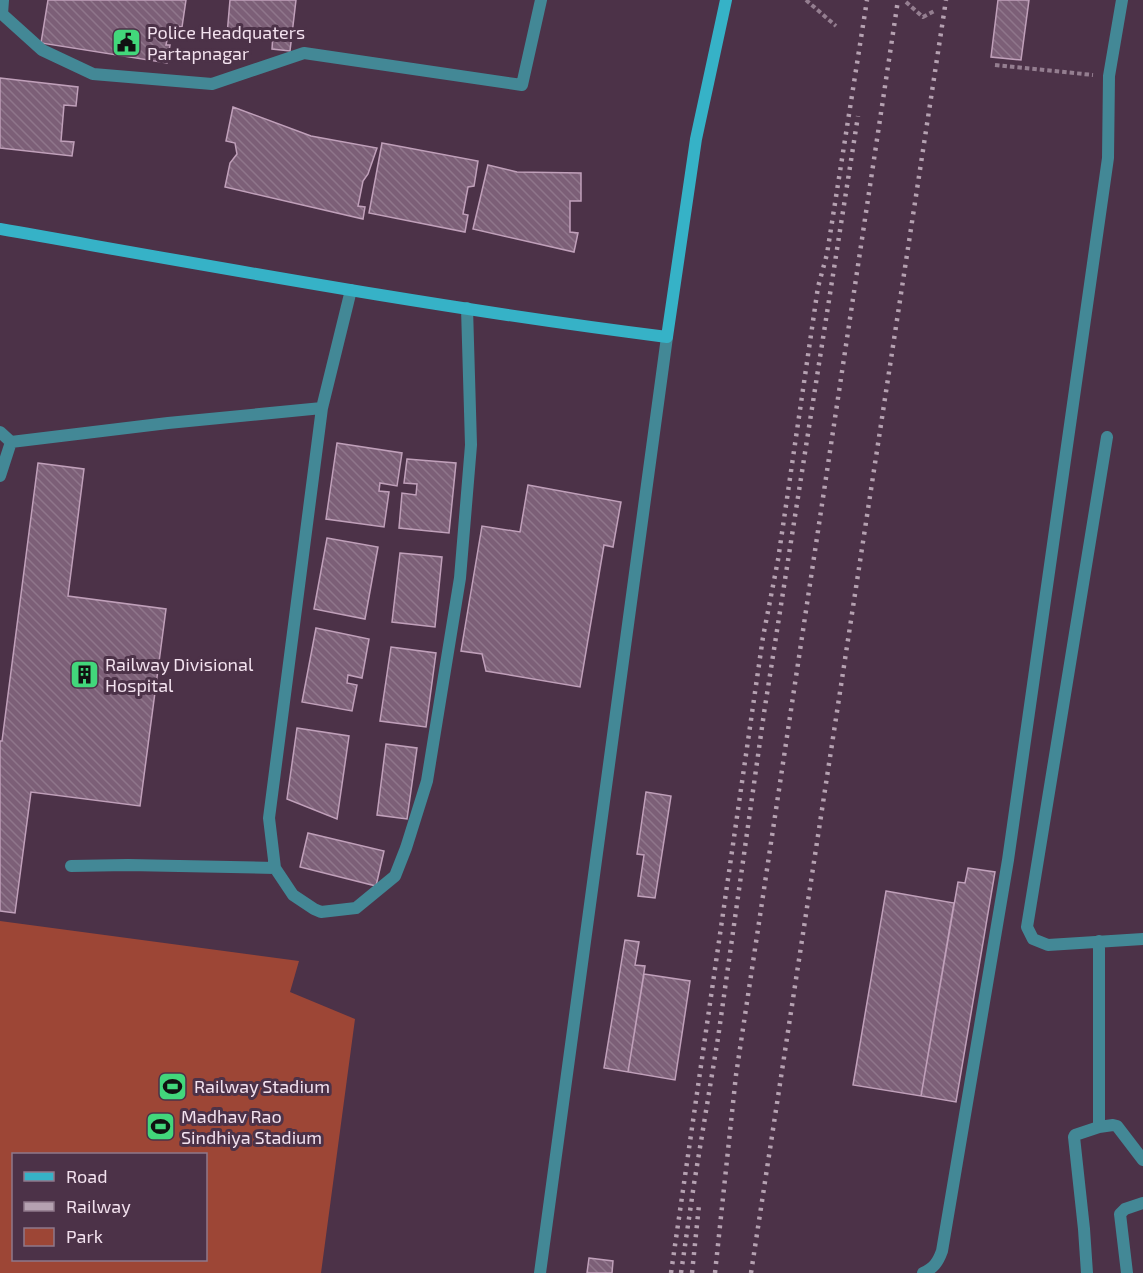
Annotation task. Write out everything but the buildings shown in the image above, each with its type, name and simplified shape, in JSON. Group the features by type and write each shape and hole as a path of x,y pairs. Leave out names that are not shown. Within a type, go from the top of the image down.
{"street":[{"path":"3,0 1,14 42,50 93,74 212,84 304,53 522,85 541,0"},
{"path":"540,1273 667,337 696,139 726,0"},
{"path":"923,1273 933,1268 942,1251 1008,860 1108,158 1109,76 1122,0"},
{"path":"0,229 351,290 584,327 667,337"},
{"path":"351,290 322,408 269,818 275,868 293,895 321,912 356,908 395,876 427,781 460,578 471,445 467,308"},
{"path":"0,432 11,442 168,423 322,408"},
{"path":"1107,437 1027,927 1033,939 1048,945 1143,939"},
{"path":"0,476 11,442"},
{"path":"71,866 275,868"},
{"path":"1099,942 1100,1127"},
{"path":"1087,1273 1075,1134 1100,1127 1117,1126 1143,1160"},
{"path":"1127,1273 1120,1214 1125,1209 1143,1203"}],"path":[{"path":"806,0 836,26"},
{"path":"906,2 922,17 936,10"},
{"path":"995,65 1109,76"}],"green space":[{"name":"Madhav Rao Sindhiya Stadium","path":"0,921 299,961 290,992 355,1019 321,1273 0,1273"}],"railway":[{"path":"671,1273 763,637 778,560 818,287 827,254 867,0"},
{"path":"715,1273 736,1075 898,0"},
{"path":"751,1273 946,0"},
{"path":"681,1273 718,1038 764,713 858,116"},
{"path":"692,1273 699,1205"}],"place":[{"name":"Police Headquaters Partapnagar","path":"126,43"},
{"name":"Railway Divisional Hospital","path":"84,675"},
{"name":"Railway Stadium","path":"173,1087"},
{"name":"Madhav Rao Sindhiya Stadium","path":"160,1127"}]}
